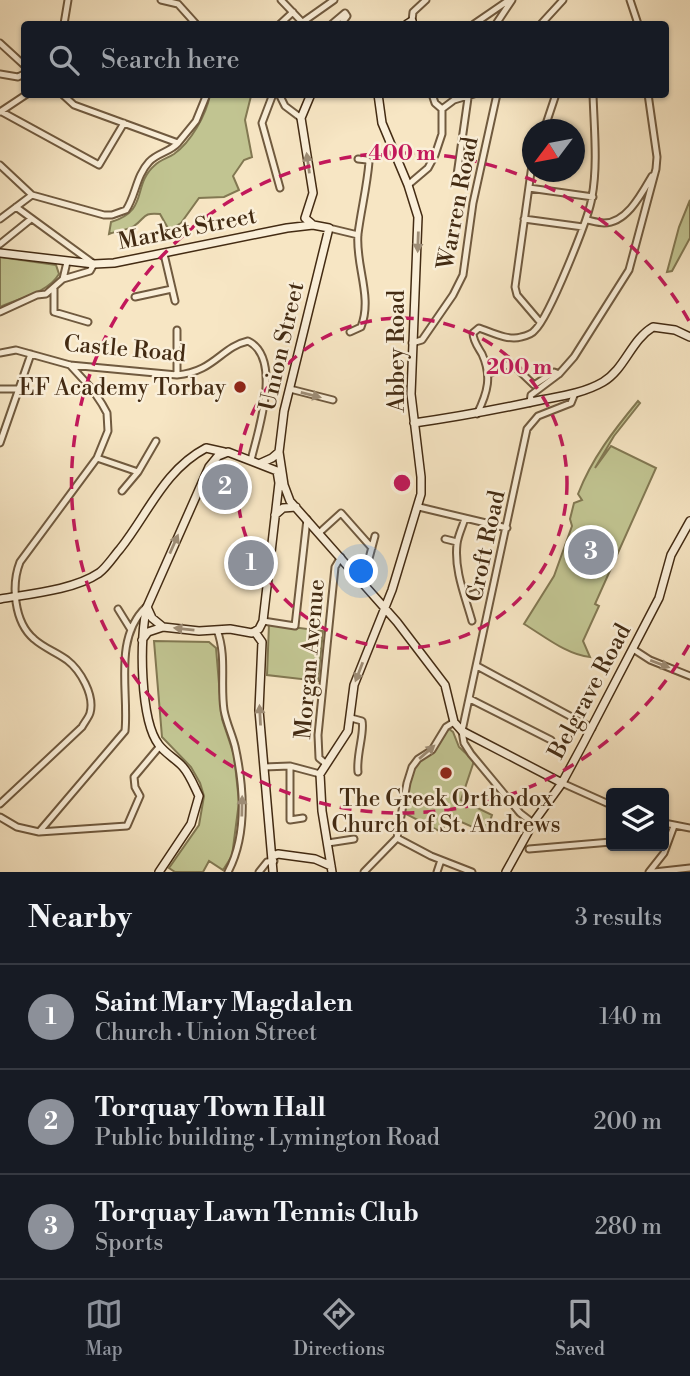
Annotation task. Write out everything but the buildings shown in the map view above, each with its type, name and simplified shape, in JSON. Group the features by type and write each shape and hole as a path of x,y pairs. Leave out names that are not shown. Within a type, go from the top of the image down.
{"street":[{"path":"64,21 68,0"},
{"path":"161,0 179,2 194,21"},
{"path":"281,0 299,21"},
{"path":"305,21 334,0"},
{"path":"410,21 413,12 426,0"},
{"path":"479,21 511,0"},
{"path":"498,21 511,0"},
{"path":"544,21 563,0"},
{"path":"630,0 637,21"},
{"path":"283,21 293,12"},
{"path":"336,21 345,13 347,16 343,21"},
{"path":"0,43 21,62"},
{"path":"0,75 21,76"},
{"path":"21,98 1,112 99,165 124,123"},
{"path":"67,98 75,105 178,143"},
{"path":"0,165 32,195 104,215 121,213 130,205 138,178 149,162 173,149 196,121 205,98"},
{"path":"271,98 262,123 280,188"},
{"path":"281,98 285,106 301,118"},
{"path":"309,98 301,118 313,193 305,218 313,225"},
{"name":"Abbey Road","path":"351,718 354,685 385,609 419,507 421,477 411,394 418,232 414,202 382,123 379,98"},
{"path":"408,185 428,168 442,134 442,109 433,98"},
{"path":"442,109 454,100 468,98 457,175"},
{"name":"Warren Road","path":"412,343 422,340 453,295 463,275 476,190 496,98"},
{"path":"548,119 555,98"},
{"path":"477,414 488,387 489,374 473,340 473,333 479,328 514,338 537,329 587,220 593,197 593,98"},
{"path":"530,403 531,395 559,374 574,357 629,270 656,169 657,157 649,98"},
{"path":"350,332 361,327 365,318 358,235 369,162 358,159"},
{"path":"587,220 604,223 616,221 626,214 656,169"},
{"path":"530,182 515,287 517,295 540,323"},
{"path":"529,188 593,197"},
{"path":"0,219 32,195"},
{"path":"16,207 94,264 90,271 63,279"},
{"name":"Market Street","path":"287,228 305,218"},
{"path":"0,244 32,219"},
{"path":"524,219 583,227"},
{"name":"Market Street","path":"0,253 94,264 164,254 313,225 358,235"},
{"name":"Union Street","path":"280,473 279,452 284,411 329,228"},
{"path":"164,254 175,301"},
{"path":"0,312 54,289 63,279 68,262"},
{"path":"54,289 54,312 88,321"},
{"path":"135,297 172,289"},
{"path":"415,423 530,403 575,393 601,383 611,376 643,335 653,327 675,330 690,337"},
{"path":"177,330 177,375"},
{"name":"Castle Road","path":"0,353 16,350 70,365 177,375 191,374 210,366 236,344 248,341 259,350 267,379 251,460"},
{"path":"0,443 31,354"},
{"path":"489,374 511,363 534,385 554,372 559,374"},
{"path":"0,804 82,727 91,712 89,690 84,682 68,661 32,638 23,625 15,596 15,576 20,562 97,458 108,431 107,413 92,389 70,365"},
{"path":"0,389 17,389"},
{"path":"289,389 332,400"},
{"name":"Croft Road","path":"462,731 527,429 538,416 571,403 575,393"},
{"path":"122,491 138,472 156,441"},
{"path":"0,599 70,585 97,574 124,544 169,477 185,460 198,452 206,448 260,463 280,473 296,508 385,609 445,685 454,722 462,731 606,803"},
{"path":"198,452 208,454 213,462"},
{"path":"159,872 191,824 198,796 184,768 160,746 152,729 145,698 142,624 194,499 213,462 224,452"},
{"path":"260,463 279,452"},
{"path":"97,458 138,472"},
{"path":"257,630 263,621 280,473"},
{"path":"419,507 507,528"},
{"path":"275,515 283,508 296,508"},
{"path":"319,533 341,513 372,548"},
{"path":"466,518 457,542 460,580 472,621"},
{"path":"263,621 295,626 307,519"},
{"name":"Belgrave Road","path":"506,872 533,823 562,783 633,649 659,598 671,555 690,521"},
{"path":"360,580 364,577 375,536"},
{"path":"445,539 457,542"},
{"name":"Morgan Avenue","path":"325,763 319,758 318,734 335,567 341,558"},
{"path":"466,597 477,593"},
{"path":"147,607 152,618 163,626 199,631 257,630"},
{"path":"39,832 125,731 127,711 123,670 131,629 147,607"},
{"path":"118,609 131,629"},
{"path":"142,640 148,632 163,626"},
{"path":"217,630 222,644 224,709 235,744 243,804 236,853 228,872"},
{"path":"257,630 262,642 259,710 274,858 273,872"},
{"path":"633,649 650,660 690,676"},
{"path":"477,666 592,727"},
{"path":"470,699 551,740"},
{"path":"332,869 321,801 320,774 348,731 351,718 362,721 364,727 358,750 358,772"},
{"path":"364,872 397,838 412,767 418,759 432,750 446,727 454,722"},
{"path":"462,731 464,743 471,754 520,813 533,823"},
{"path":"0,817 17,827 39,832 127,826 140,796 134,777 160,746"},
{"path":"264,767 290,766 320,774"},
{"path":"290,766 290,820 303,818"},
{"path":"669,824 690,828"},
{"path":"652,872 672,837 674,826"},
{"path":"397,838 440,860 472,872"},
{"path":"328,843 354,839"},
{"path":"529,849 606,842"},
{"path":"259,872 278,854 316,859 332,869"},
{"path":"437,872 440,860"},
{"path":"652,872 690,868"}],"green space":[{"path":"209,98 250,98 245,120 252,157 244,160 233,176 239,190 224,197 199,198 181,223 169,230 160,214 154,214 147,215 131,227 109,234 111,222 123,217 136,204 148,173 157,163 180,149 192,135"},
{"path":"690,200 690,238 672,271 667,272 679,227"},
{"path":"0,257 56,265 59,274 41,290 0,307"},
{"path":"638,401 640,403 614,436 595,468 611,446 656,468 595,604 599,606 583,641 590,657 581,656 524,624 554,576 572,526 570,519 574,503 582,500 578,494 590,468"},
{"path":"269,624 323,631 318,681 267,675"},
{"path":"154,641 209,642 216,648 222,719 234,755 239,802 232,856 223,870 209,861 203,872 175,872 169,868 199,825 204,796 191,767 162,737"},
{"path":"449,729 459,747 474,761 461,800 492,815 486,833 457,820 446,823 441,832 404,813 413,770 435,750"}],"place":[{"name":"EF Academy Torbay","path":"240,387"},
{"name":"Torquay Town Hall","path":"225,487"},
{"name":"Torquay Lawn Tennis Club","path":"591,552"},
{"name":"Saint Mary Magdalen","path":"251,563"},
{"name":"The Greek Orthodox Church of St. Andrews","path":"446,773"}]}
